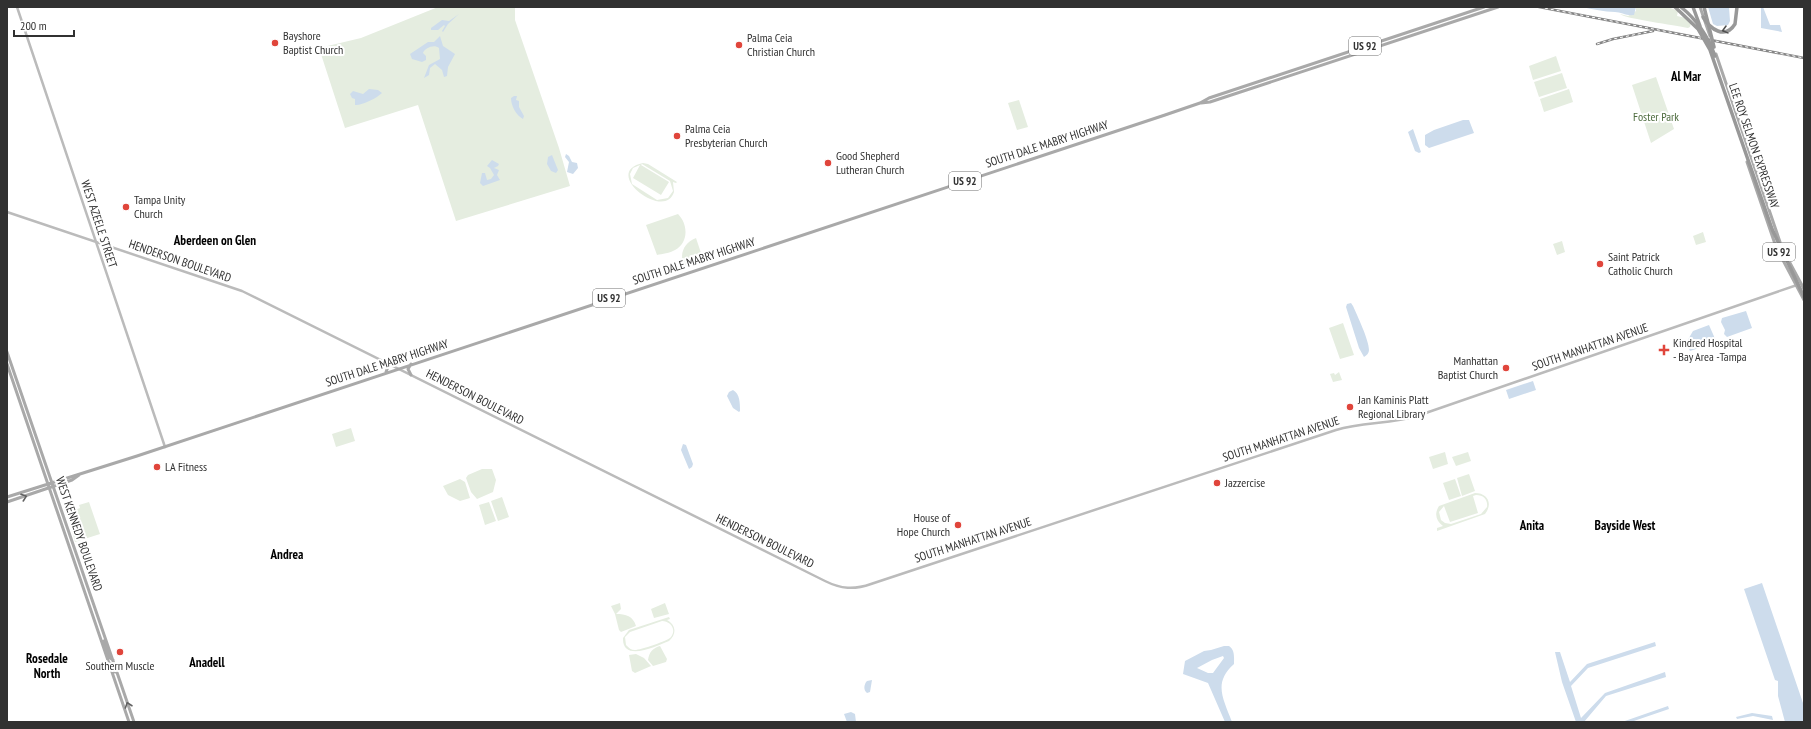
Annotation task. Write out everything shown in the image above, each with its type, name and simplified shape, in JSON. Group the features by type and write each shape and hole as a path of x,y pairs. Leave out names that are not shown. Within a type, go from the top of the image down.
{"highway":[{"name":"LEE ROY SELMON EXPRESSWAY","path":"1676,7 1698,29 1710,50 1772,229 1804,299"},
{"name":"LEE ROY SELMON EXPRESSWAY","path":"1681,7 1694,20 1706,36 1717,63 1774,228 1786,257 1804,292"},
{"path":"1694,7 1703,32"},
{"path":"1704,7 1717,63"},
{"path":"1703,16 1710,27 1714,30 1727,32 1735,24 1737,7"}],"main road":[{"name":"WEST AZEELE STREET","path":"17,7 165,447"},
{"name":"SOUTH DALE MABRY HIGHWAY","path":"51,485 72,480 81,474 1200,103 1209,98 1484,7"},
{"name":"SOUTH DALE MABRY HIGHWAY","path":"1200,103 1210,102 1498,7"},
{"name":"US 92","path":"1700,7 1774,227 1785,253 1804,289"},
{"path":"1431,29 1434,23"},
{"path":"1396,40 1414,30"},
{"name":"US 92","path":"1703,32 1780,256 1804,299"},
{"path":"1711,40 1708,46 1715,52"},
{"path":"1353,50 1354,54"},
{"path":"1291,75 1308,65"},
{"path":"1721,84 1731,110 1735,110"},
{"path":"1730,112 1734,114 1744,138"},
{"path":"1742,147 1760,197 1766,201"},
{"path":"1761,203 1767,209 1774,227"},
{"name":"HENDERSON BOULEVARD","path":"7,212 242,291 825,581 844,588 859,588"},
{"path":"1772,234 1794,278 1801,283"},
{"name":"SOUTH MANHATTAN AVENUE","path":"859,588 1334,430 1360,424 1410,418 1424,414 1801,283"},
{"path":"1796,285 1804,292"},
{"name":"WEST KENNEDY BOULEVARD","path":"7,352 33,426 68,544 129,722"},
{"path":"386,362 388,367 386,372"},
{"name":"WEST KENNEDY BOULEVARD","path":"7,364 28,426 76,553 134,722"},
{"path":"411,364 408,369 411,375"},
{"path":"22,408 29,424 33,426"},
{"path":"28,426 39,445"},
{"name":"US 92","path":"7,497 51,485"},
{"name":"US 92","path":"7,502 51,485"},
{"path":"68,544 71,546 80,566"},
{"path":"76,544 76,553"},
{"path":"77,570 80,572 85,587 88,589"},
{"path":"88,603 92,606 96,619 100,622"},
{"path":"97,627 100,630 109,656 113,660"},
{"path":"108,662 112,665 119,679"}],"green space":[{"path":"438,7 515,7 515,20 559,148 570,186 456,221 418,105 345,128 319,48 361,38"},
{"path":"1636,7 1668,7 1678,11 1677,16 1686,18 1691,23 1690,27 1688,28 1641,20 1620,14 1628,16 1636,11"},
{"path":"1556,56 1561,71 1533,80 1529,66"},
{"path":"1562,73 1567,88 1539,97 1534,82"},
{"name":"Foster Park","path":"1656,77 1674,129 1651,143 1632,85"},
{"path":"1569,89 1573,102 1544,112 1540,99"},
{"path":"1019,100 1028,127 1017,130 1008,103"},
{"path":"643,163 648,164 677,182 673,182 674,192 668,200 659,201 649,198 639,192 632,184 628,176 632,168","holes":["642,164 670,181 673,191 668,198 657,200 632,184 630,174 633,168 640,165 633,178 661,195 669,182 641,165"]},
{"path":"678,214 684,223 686,233 683,242 680,247 673,251 657,255 646,225"},
{"path":"1703,232 1706,242 1696,245 1693,236"},
{"path":"696,238 703,259 683,266 682,253 685,246"},
{"path":"1562,241 1565,252 1557,255 1553,244"},
{"path":"1343,323 1354,355 1340,359 1329,328"},
{"path":"1339,372 1342,380 1333,382 1330,374 1334,373 1335,375"},
{"path":"351,428 355,441 336,447 332,434"},
{"path":"1445,452 1448,464 1433,469 1429,457"},
{"path":"1468,452 1471,461 1456,466 1452,457"},
{"path":"482,469 492,469 496,480 493,492 477,499 471,492 466,478 468,475"},
{"path":"1469,474 1475,491 1462,496 1457,478"},
{"path":"460,479 465,482 470,498 460,501 448,495 443,486"},
{"path":"1455,479 1461,496 1449,500 1443,483"},
{"path":"1475,493 1479,493 1486,497 1489,503 1485,514 1437,531 1437,528 1443,526 1436,517 1439,506","holes":["1473,496 1481,496 1486,500 1487,507 1481,514 1451,524 1445,523 1441,520 1439,512 1444,506 1450,522 1478,513"]},
{"path":"502,497 509,517 498,521 491,501"},
{"path":"89,502 100,534 75,542 67,513 80,508 79,505"},
{"path":"489,502 496,521 485,525 479,505"},
{"path":"620,603 621,609 616,614 629,616 636,626 621,632 611,606"},
{"path":"665,603 669,614 654,618 651,609"},
{"path":"669,617 670,619 667,620 674,627 674,633 669,641 649,649 634,651 628,650 624,646 623,638 629,630","holes":["665,621 668,622 673,628 673,634 669,639 638,650 631,649 626,645 625,637 630,632"]},
{"path":"660,646 667,659 666,662 653,666 648,660 649,655 653,649"},
{"path":"636,654 644,658 651,666 635,673 632,671 629,655"}],"water":[{"path":"1582,7 1636,7 1634,15 1631,15"},
{"path":"1708,7 1729,7 1730,21 1728,25 1717,26 1713,24"},
{"path":"1761,7 1763,7 1770,25 1780,25 1782,32 1761,28"},
{"path":"459,14 448,24 443,32 444,25 438,30 431,30 431,28 442,20 449,21"},
{"path":"440,36 443,46 455,54 448,67 447,76 444,77 442,70 435,64 430,68 429,75 424,78 429,65 440,59 439,48 430,47 426,50 423,53 426,56 426,60 422,62 412,59 410,54 428,42 434,42"},
{"path":"369,89 378,90 382,93 369,101 355,105 355,99 352,98 350,94 353,91 363,94"},
{"path":"517,96 516,100 519,101 519,107 524,116 523,119 516,113 513,107 511,98"},
{"path":"1463,120 1469,120 1474,133 1429,148 1425,145 1425,135 1434,130"},
{"path":"1413,129 1421,152 1419,153 1415,151 1408,132"},
{"path":"566,154 572,162 577,163 578,168 573,174 567,172 569,162 565,157"},
{"path":"552,155 558,170 556,173 551,171 547,164 548,157"},
{"path":"492,160 499,164 494,168 499,170 497,175 500,180 483,186 480,183 482,173 485,173 487,180 491,179 494,175 487,166"},
{"path":"1351,303 1367,340 1369,352 1364,357 1359,348 1346,307 1347,304"},
{"path":"1746,311 1752,328 1727,337 1724,334 1725,330 1721,322 1722,318"},
{"path":"1709,325 1716,341 1690,351 1686,343 1693,331"},
{"path":"1533,381 1536,390 1509,399 1506,390"},
{"path":"733,390 739,399 739,412 733,408 727,396 729,392"},
{"path":"683,444 686,445 693,464 689,469 681,450"},
{"path":"1762,583 1804,706 1804,722 1785,722 1778,696 1778,681 1775,680 1744,589"},
{"path":"1655,642 1656,646 1588,668 1571,686 1581,718 1605,693 1665,672 1666,677 1606,696 1584,722 1576,722 1562,682 1555,652 1560,652 1570,682 1587,664"},
{"path":"1229,646 1233,652 1234,664 1228,671 1222,684 1223,698 1232,722 1225,722 1208,683 1183,674 1185,661 1204,651","holes":["1223,656 1224,658 1213,673 1208,673 1197,668 1212,660"]},
{"path":"872,680 870,692 867,693 864,689 865,684 867,681"},
{"path":"1668,706 1669,709 1631,722 1622,722"},
{"path":"851,712 855,714 856,722 847,722 844,714"},
{"path":"1752,713 1772,716 1773,720 1753,716 1737,719 1736,717"}],"railway":[{"path":"1539,7 1804,58"},
{"path":"1597,44 1613,39 1653,31"}],"place":[{"name":"Bayshore Baptist Church","path":"275,43"},
{"name":"Palma Ceia Christian Church","path":"739,45"},
{"name":"Palma Ceia Presbyterian Church","path":"677,136"},
{"name":"Good Shepherd Lutheran Church","path":"828,163"},
{"name":"Tampa Unity Church","path":"126,207"},
{"name":"Saint Patrick Catholic Church","path":"1600,264"},
{"name":"Kindred Hospital - Bay Area -Tampa","path":"1664,350"},
{"name":"Manhattan Baptist Church","path":"1506,368"},
{"name":"Jan Kaminis Platt Regional Library","path":"1350,407"},
{"name":"LA Fitness","path":"157,467"},
{"name":"Jazzercise","path":"1217,483"},
{"name":"House of Hope Church","path":"958,525"},
{"name":"Southern Muscle","path":"120,652"}],"district":[{"name":"Al Mar","path":"1686,76"},
{"name":"Aberdeen on Glen","path":"215,240"},
{"name":"Anita","path":"1532,525"},
{"name":"Bayside West","path":"1625,525"},
{"name":"Andrea","path":"287,554"},
{"name":"Anadell","path":"207,662"},
{"name":"Rosedale North","path":"47,666"}]}
